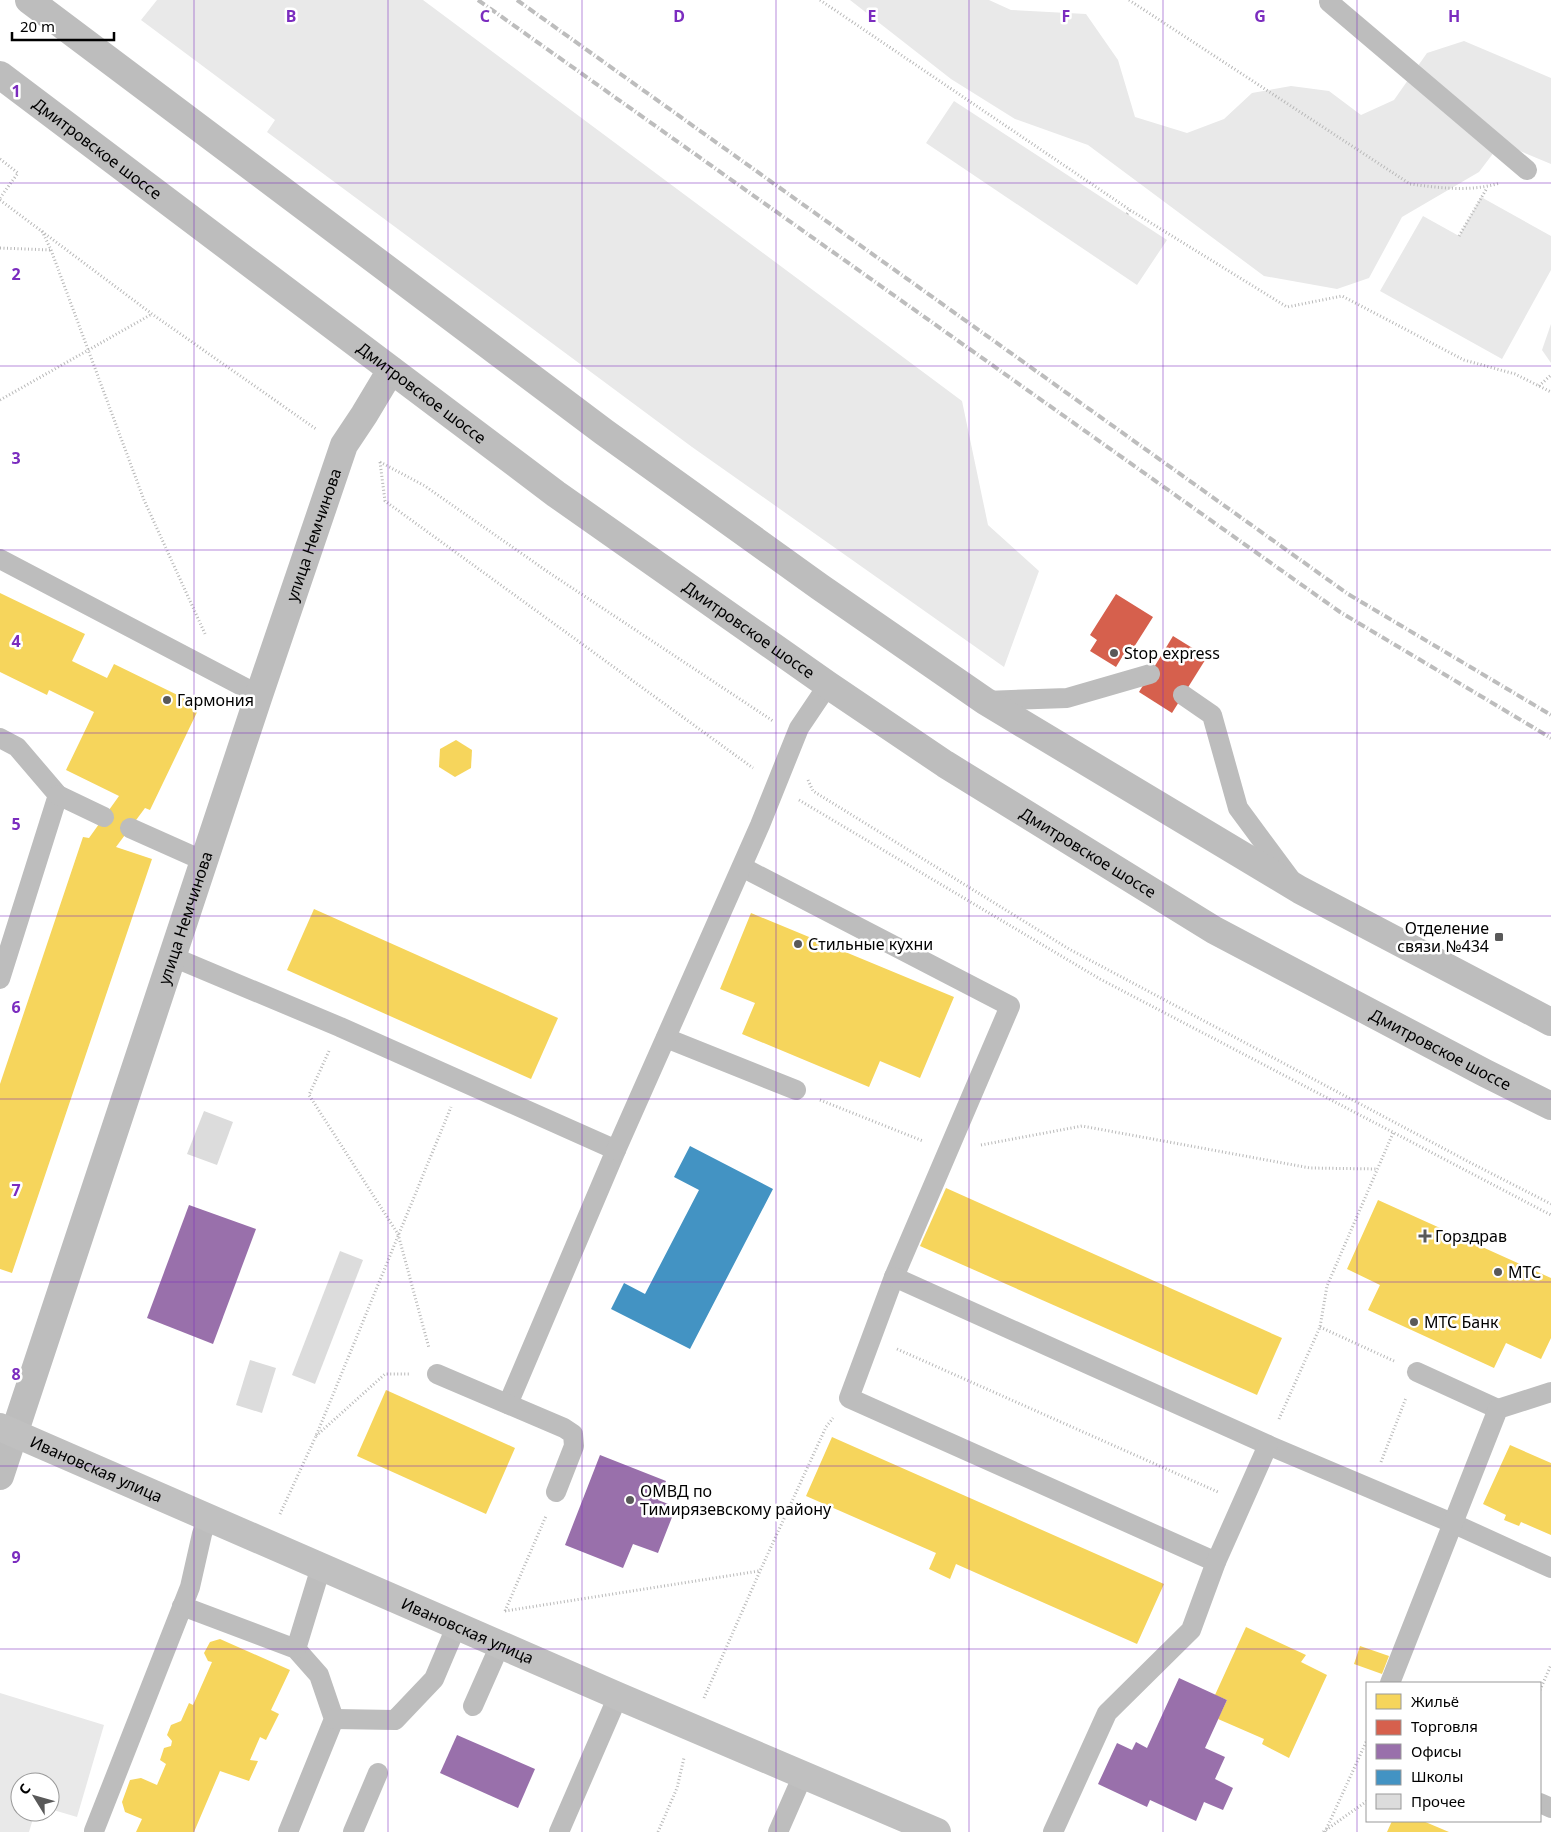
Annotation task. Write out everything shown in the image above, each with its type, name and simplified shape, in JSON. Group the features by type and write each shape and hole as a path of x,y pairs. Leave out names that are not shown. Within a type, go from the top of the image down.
{"main road":[{"path":"29,0 604,432 820,587 985,700 1300,890 1551,1022"},
{"name":"Дмитровское шоссе","path":"0,75 556,494 828,685 945,764 1214,930 1476,1069 1551,1106"},
{"name":"улица Немчинова","path":"0,1476 7,1430 173,957 258,695 344,445 391,370"}],"street":[{"name":"Ивановская улица","path":"7,1430 455,1625 501,1632 618,1696 936,1832"}],"lane":[{"path":"1328,1 1527,170"},
{"path":"0,559 258,695"},
{"path":"985,700 1067,698 1150,674"},
{"path":"508,1404 616,1150 777,786 799,728 828,685"},
{"path":"1183,695 1212,715 1238,808 1300,890"},
{"path":"0,738 18,747 58,795 104,817"},
{"path":"0,979 58,795"},
{"path":"130,828 204,861"},
{"path":"742,867 1010,1006 894,1277 849,1398 1216,1562"},
{"path":"173,957 340,1027 616,1150"},
{"path":"666,1038 796,1090"},
{"path":"894,1277 1268,1445 1452,1523 1551,1568"},
{"path":"1417,1372 1498,1410 1551,1392"},
{"path":"436,1374 564,1428 573,1434 574,1446 556,1492"},
{"path":"1390,1682 1498,1410"},
{"path":"1053,1832 1107,1713 1191,1630 1216,1562 1268,1445"},
{"path":"94,1831 190,1587 202,1534 208,1518"},
{"path":"296,1649 321,1567"},
{"path":"182,1606 296,1649 319,1675 334,1719 288,1832"},
{"path":"334,1719 395,1720 434,1679 455,1625"},
{"path":"473,1706 501,1632"},
{"path":"559,1832 618,1696"},
{"path":"353,1832 378,1772"},
{"path":"778,1832 803,1775"}],"path":[{"path":"820,0 1130,210 1287,307 1342,296 1464,360 1515,374 1551,392"},
{"path":"1129,0 1410,184 1449,189 1487,187 1512,180 1527,170"},
{"path":"0,159 18,173 0,198 152,314 317,430"},
{"path":"1459,236 1487,187"},
{"path":"1127,214 1130,210"},
{"path":"42,231 89,349 144,500 226,679"},
{"path":"0,248 51,250"},
{"path":"0,400 152,314"},
{"path":"1539,386 1551,375"},
{"path":"1551,1204 1453,1154 1069,949 814,791 781,726 548,572 424,486 380,462 385,501 777,786 1100,979 1551,1215"},
{"path":"316,1436 385,1374 436,1374 398,1234 309,1095 340,1027"},
{"path":"277,1520 316,1436 462,1081"},
{"path":"796,1090 948,1152 1082,1126 1310,1168 1378,1169"},
{"path":"1268,1445 1320,1327 1327,1286 1393,1133"},
{"path":"1320,1327 1417,1372 1370,1488"},
{"path":"871,1338 1242,1503"},
{"path":"702,1703 826,1427 849,1398"},
{"path":"501,1632 505,1611 556,1492"},
{"path":"505,1611 760,1571"},
{"path":"1541,1688 1551,1665"},
{"path":"1325,1831 1366,1742"},
{"path":"658,1832 677,1788 686,1752"},
{"path":"1325,1831 1366,1802"}],"shaded area":[{"path":"157,0 423,0 962,401 988,525 1039,571 1004,667 692,447 267,132 275,120 141,20"},
{"path":"850,0 989,0 1011,10 1086,14 1118,60 1135,117 1187,133 1224,119 1252,93 1291,86 1329,91 1361,115 1394,100 1427,53 1464,41 1551,78 1551,164 1501,143 1479,172 1402,217 1369,278 1337,289 1264,276 1088,145 1015,119 951,79"},
{"path":"954,101 1167,240 1137,285 926,143"},
{"path":"1481,197 1551,236 1551,270 1502,359 1380,291 1423,216 1459,236"},
{"path":"1551,324 1551,363 1542,350"},
{"path":"0,1693 104,1725 77,1817 60,1812 60,1772 10,1772 10,1822 32,1822 29,1832 0,1832"}],"building: Жильё":[{"path":"0,593 85,634 72,661 107,678 114,664 200,706 150,810 145,808 116,847 152,859 12,1273 0,1269 0,1084 83,837 89,838 119,796 66,770 94,712 49,690 47,695 0,672"},
{"path":"456,740 472,750 471,768 455,777 439,767 440,749"},
{"path":"314,909 558,1018 531,1079 287,970"},
{"path":"751,913 954,997 920,1078 880,1061 869,1087 742,1034 755,1003 720,989"},
{"path":"946,1188 1282,1338 1257,1395 920,1246"},
{"path":"1378,1200 1551,1278 1551,1338 1541,1359 1506,1343 1494,1368 1368,1310 1380,1285 1347,1269"},
{"path":"386,1390 515,1448 486,1514 357,1456"},
{"path":"832,1437 1164,1584 1137,1644 956,1564 950,1579 929,1569 936,1553 806,1496"},
{"path":"1510,1445 1551,1463 1551,1535 1521,1522 1519,1526 1504,1520 1506,1515 1483,1504"},
{"path":"1246,1627 1306,1655 1301,1662 1327,1675 1289,1758 1262,1744 1264,1739 1218,1719 1227,1700 1215,1695"},
{"path":"220,1639 290,1670 271,1710 279,1714 266,1740 260,1737 250,1760 258,1761 249,1781 220,1771 194,1832 136,1832 142,1819 125,1812 122,1802 130,1780 141,1778 157,1785 166,1764 160,1760 164,1748 171,1746 172,1741 167,1735 171,1725 181,1721 189,1703 193,1705 212,1662 208,1661 204,1653 210,1642"},
{"path":"1360,1646 1389,1656 1382,1674 1354,1664"},
{"path":"1392,1822 1425,1822 1449,1832 1387,1832"}],"building: Торговля":[{"path":"1116,594 1153,617 1134,647 1130,644 1116,667 1090,651 1097,640 1090,635"},
{"path":"1173,636 1207,657 1172,713 1139,692"}],"building: Офисы":[{"path":"189,1205 256,1229 213,1344 147,1318"},
{"path":"600,1455 666,1481 658,1500 676,1507 658,1553 633,1544 623,1568 565,1545"},
{"path":"1179,1678 1227,1700 1205,1748 1225,1757 1215,1779 1233,1788 1223,1810 1204,1802 1196,1821 1150,1800 1147,1807 1098,1784 1117,1743 1132,1750 1136,1742 1147,1748"},
{"path":"457,1735 535,1769 518,1808 440,1773"}],"building: Школы":[{"path":"690,1146 773,1189 690,1349 611,1309 624,1283 645,1294 699,1190 674,1177"}],"building: Прочее":[{"path":"204,1111 233,1122 217,1165 187,1154"},
{"path":"340,1251 363,1260 315,1384 292,1375"},
{"path":"250,1360 276,1368 262,1413 236,1405"}],"railway":[{"path":"478,0 1340,612 1551,738"},
{"path":"517,0 1348,594 1551,715"}],"place":[{"name":"Stop express","path":"1114,653"},
{"name":"Гармония","path":"167,700"},
{"name":"Отделение связи №434","path":"1499,937"},
{"name":"Стильные кухни","path":"798,944"},
{"name":"Горздрав","path":"1425,1236"},
{"name":"МТС","path":"1498,1272"},
{"name":"МТС Банк","path":"1414,1322"},
{"name":"ОМВД по Тимирязевскому району","path":"630,1500"}]}
